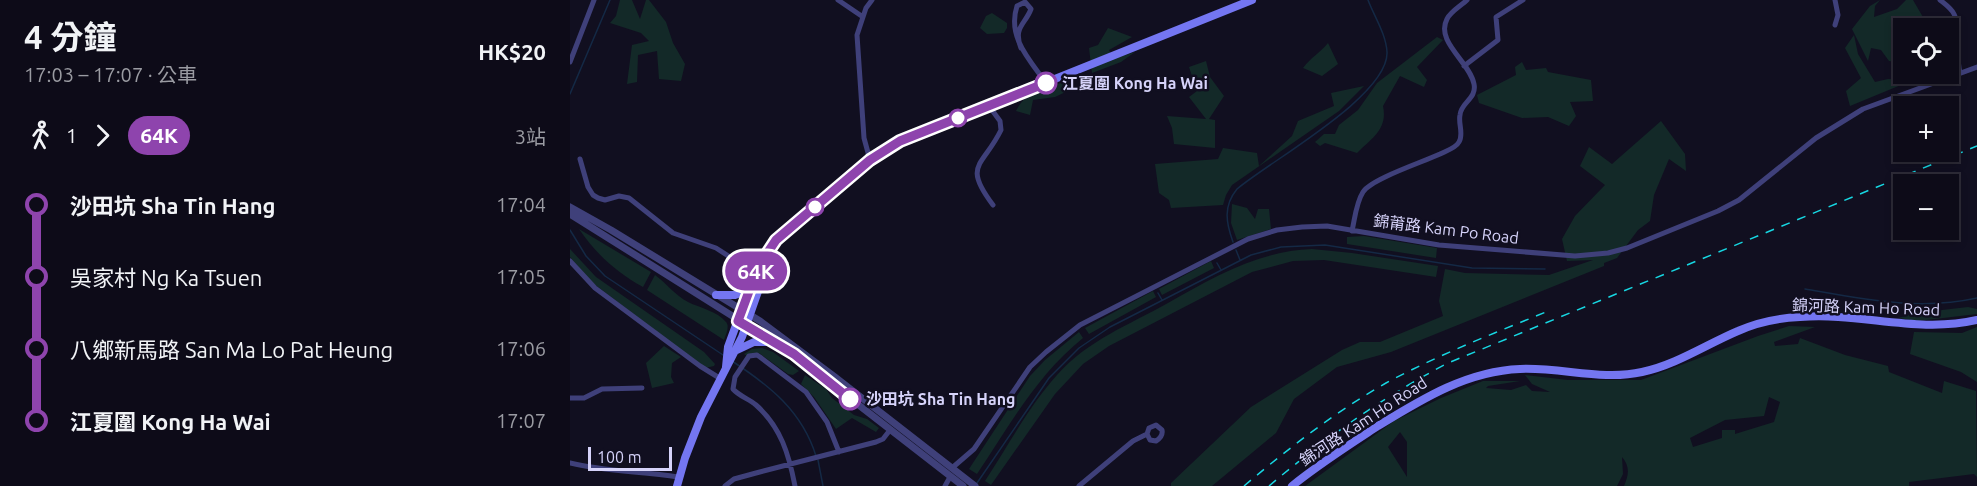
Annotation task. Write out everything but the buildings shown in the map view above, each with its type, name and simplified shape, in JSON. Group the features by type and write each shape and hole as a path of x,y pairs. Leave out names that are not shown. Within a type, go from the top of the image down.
{"main road":[{"path":"677,482 701,417 724,372 741,310 758,267 776,240 870,160 900,141 1252,0"},
{"path":"732,349 746,326 762,280 768,251"},
{"path":"716,295 735,295 749,290"},
{"name":"錦河路 Kam Ho Road","path":"1292,486 1344,448 1424,398 1450,385 1494,372 1527,368 1609,375 1635,373 1669,363 1744,328 1788,318 1834,317 1923,326 1952,325 1977,320"},
{"path":"732,349 754,342 773,342"}],"street":[{"path":"570,62 594,0"},
{"path":"838,0 863,17"},
{"path":"870,160 864,138 857,35 872,0"},
{"path":"1352,231 1358,204 1367,187 1380,178 1421,163 1459,144 1460,114 1472,98 1474,90 1472,78 1447,38 1445,29 1449,15 1467,0"},
{"path":"1464,66 1496,43 1499,34 1496,17 1523,0"},
{"path":"1835,0 1838,15 1835,25"},
{"path":"1940,0 1951,9 1956,20 1956,56 1960,73"},
{"path":"1021,48 1015,34 1014,22 1017,6 1025,2 1031,9 1018,31 1018,41 1021,48 1046,83"},
{"name":"錦莆路 Kam Po Road","path":"945,486 952,472 974,449 1030,367 1046,352 1080,325 1259,234 1314,226 1440,244 1575,256 1619,251 1718,211 1739,200 1816,138 1863,110 1977,67"},
{"path":"989,106 1000,121 1001,130 980,160 976,174 982,190 993,205"},
{"path":"580,159 588,187 598,198 605,200 619,196 629,198 673,233 716,248 733,259 758,267"},
{"path":"570,207 738,321 794,354 890,430 975,486"},
{"path":"570,214 583,217 750,315 835,377 952,472 963,486"},
{"path":"570,261 584,278 603,294 700,366 724,372"},
{"path":"795,486 791,465 774,424 756,405 733,389 735,377 749,356 757,355 800,386 822,414 839,452"},
{"path":"570,398 584,398 602,389 642,388"},
{"path":"726,486 734,479 879,441 890,430"},
{"path":"1079,486 1132,441 1147,434"},
{"path":"570,463 613,471 653,472 677,482"}],"green space":[{"path":"620,0 632,0 640,19 646,0 649,0 666,22 673,43 685,64 681,81 659,79 657,51 638,55 637,82 627,84 632,45 649,41 641,33 610,23 616,16"},
{"path":"1880,0 1875,6 1874,17 1897,9 1906,0 1913,0 1924,18 1893,18 1893,62 1889,61 1881,50 1871,48 1868,61 1852,29 1870,6"},
{"path":"992,13 1007,23 1004,33 987,34 980,28 986,16"},
{"path":"1108,28 1132,37 1109,50 1113,59 1135,52 1121,62 1092,73 1089,48 1098,45"},
{"path":"1854,35 1858,54 1875,82 1893,79 1893,84 1903,84 1850,106 1846,91 1861,78 1845,48"},
{"path":"1437,37 1443,40 1417,67 1427,80 1424,87 1400,76 1383,106 1381,127 1357,153 1325,143 1320,146 1315,142 1324,134 1335,134 1339,125 1358,110 1377,83"},
{"path":"1328,43 1338,64 1322,76 1303,68 1309,61"},
{"path":"1206,61 1210,77 1224,96 1209,119 1215,120 1215,148 1174,144 1172,128 1167,116 1206,119 1189,97 1197,91 1189,67"},
{"path":"1522,62 1526,70 1546,68 1548,72 1591,80 1593,101 1570,102 1576,116 1569,126 1548,117 1522,118 1479,103 1477,95 1516,75 1515,67"},
{"path":"1072,77 1076,87 1055,97 1033,100 1030,115 1016,111 1021,103 1033,93"},
{"path":"1364,86 1339,111 1232,185 1223,205 1171,208 1169,200 1159,193 1155,164 1218,159 1223,148 1257,153 1259,166 1292,136 1298,121 1334,106 1331,93"},
{"path":"1661,121 1685,154 1686,171 1669,159 1654,195 1650,221 1638,230 1617,258 1604,263 1604,266 1391,352 1337,367 1294,399 1276,433 1212,486 1171,486 1171,483 1251,407 1342,350 1360,342 1380,342 1443,316 1439,301 1445,269 1465,273 1549,275 1593,260 1567,261 1562,239 1575,216 1605,185 1580,166 1589,147 1612,164"},
{"path":"1232,204 1247,208 1255,219 1258,209 1269,209 1271,229 1237,240 1231,223"},
{"path":"579,229 651,272 643,287 607,262"},
{"path":"1364,236 1437,248 1436,258 1347,244 1347,237"},
{"path":"570,249 596,277 704,352 715,364 714,366 705,368 590,281 570,257"},
{"path":"1312,249 1438,266 1436,277 1324,260 1293,261 1252,272 1109,346 1083,364 1055,394 991,485 985,481 1037,400 1057,375 1082,352 1124,326 1237,267 1274,255"},
{"path":"1211,261 1214,268 1162,295 1159,289"},
{"path":"655,275 683,299 722,318 728,326 724,340 647,290"},
{"path":"1153,291 1156,297 1089,334 1085,328"},
{"path":"1968,307 1977,309 1977,314 1918,321 1898,318 1916,313"},
{"path":"1789,326 1815,327 1774,342 1775,346 1798,344 1800,338 1845,355 1888,366 1889,372 1942,393 1944,381 1976,391 1977,477 1974,474 1909,482 1909,486 1624,486 1628,471 1622,457 1623,474 1617,486 1305,486 1394,421 1483,381 1520,381 1486,388 1511,390 1526,385 1532,391 1550,392 1532,384 1525,375 1568,380 1641,380","holes":["1769,397 1780,402 1774,422 1735,434 1735,430 1722,430 1722,438 1693,447 1690,438 1725,420 1764,416","1400,432 1407,442 1407,477 1388,447"]},
{"path":"1977,327 1977,382 1961,372 1910,354 1914,332 1962,333"},
{"path":"1079,332 1083,338 1067,352 1038,385 977,474 969,469 1030,376 1045,360"},
{"path":"664,346 681,357 672,363 671,377 674,383 652,388 646,363"},
{"path":"762,348 773,352 799,371 793,375 788,374 759,353 747,356 744,354 752,349"},
{"path":"805,375 826,389 832,398 854,415 867,419 879,428 876,432 852,418 836,429 814,397 801,384"}],"waterway":[{"path":"570,94 610,0"},
{"path":"1233,242 1227,215 1229,202 1237,189 1349,107 1369,88 1382,69 1387,52 1386,45 1368,0"},
{"path":"570,230 586,256 605,276 723,355"},
{"path":"977,483 1049,378 1079,348 1110,327 1251,255 1281,247 1325,245 1472,268 1545,269"},
{"path":"1236,250 1240,260"},
{"path":"1217,263 1221,270"},
{"path":"1805,289 1870,300 1912,304 1955,302 1977,298"},
{"path":"1158,293 1162,300"},
{"path":"732,361 772,390 783,401 802,426 816,456"},
{"path":"818,460 823,486"}],"railway":[{"path":"1269,486 1355,419 1448,363 1977,146"},
{"path":"1244,486 1313,431 1386,383 1445,354 1546,312"}],"bus line":[{"name":"64K","path":"850,399 794,354 738,321 758,267 776,240 870,160 900,141 1046,83"}],"place":[{"name":"江夏圍 Kong Ha Wai","path":"1046,83"},
{"name":"沙田坑 Sha Tin Hang","path":"850,399"}]}
